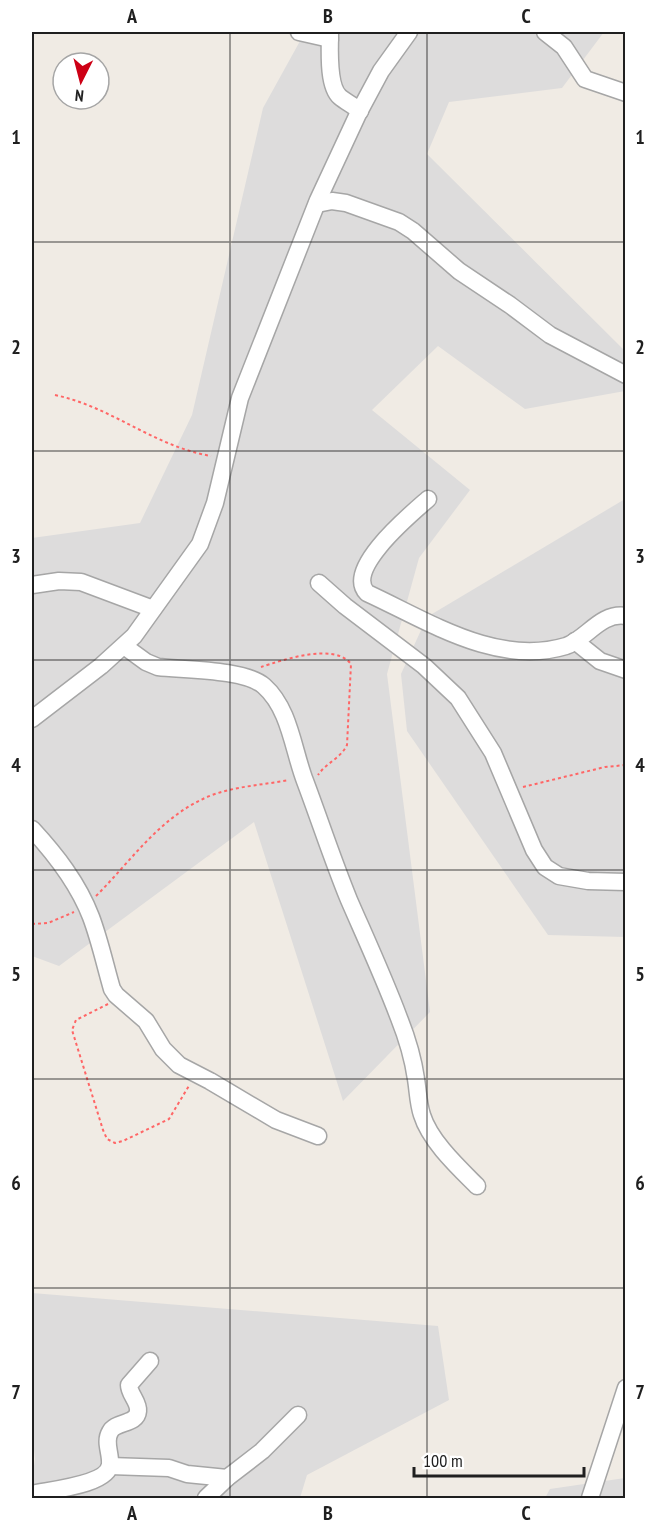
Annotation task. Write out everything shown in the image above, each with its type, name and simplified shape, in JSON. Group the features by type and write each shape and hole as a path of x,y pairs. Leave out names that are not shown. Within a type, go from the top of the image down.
{"street":[{"path":"299,32 330,35 334,89 339,96 360,111"},
{"path":"32,719 134,636 200,544 215,503 240,398 249,371 316,204 381,71 409,32"},
{"path":"545,32 564,48 585,78 626,93"},
{"path":"316,204 332,201 346,203 399,222 413,231 459,271 510,304 550,335 626,375"},
{"path":"428,499 387,535 373,555 361,583 367,593 472,641 505,650 536,652 555,649 575,641 597,623 610,618 626,616"},
{"path":"32,585 60,581 81,582 153,609"},
{"path":"319,583 345,606 424,666 458,698 493,753 534,850 544,867 559,876 588,881 626,882"},
{"path":"575,641 600,661 626,670"},
{"path":"124,646 146,662 158,667 240,676 263,685 276,702 311,776 350,901 406,1036 424,1122 454,1163 477,1186"},
{"path":"32,829 64,867 86,906 112,989 146,1021 170,1058 276,1120 318,1136"},
{"path":"32,1494 82,1484 100,1478 108,1471 110,1466 108,1434 113,1426 133,1419 137,1414 138,1408 128,1387 150,1361"},
{"path":"590,1498 626,1388"},
{"path":"206,1498 227,1478 262,1451 298,1415"},
{"path":"110,1466 169,1468 187,1474 227,1478"}],"path":[{"path":"56,395 104,411 159,441 177,448 226,458"},
{"path":"32,924 57,920 86,906 146,840 174,816 211,795 311,776 345,750 352,668 347,659 331,655 292,657 240,676"},
{"path":"510,790 605,767 626,765"},
{"path":"117,995 103,1008 76,1020 72,1030 107,1139 115,1143 123,1142 169,1119 197,1075"}],"shaded area":[{"path":"305,32 604,32 562,88 449,102 427,154 625,351 625,391 525,409 438,346 372,410 470,490 419,558 387,674 430,1012 343,1101 254,822 59,966 32,956 32,538 140,523 192,415 263,108"},
{"path":"625,499 625,937 548,935 407,731 401,674 427,617"},
{"path":"32,1293 438,1326 449,1400 307,1475 300,1498 32,1498 35,1459 32,1430"},
{"path":"625,1478 625,1498 545,1498 550,1489"}]}
